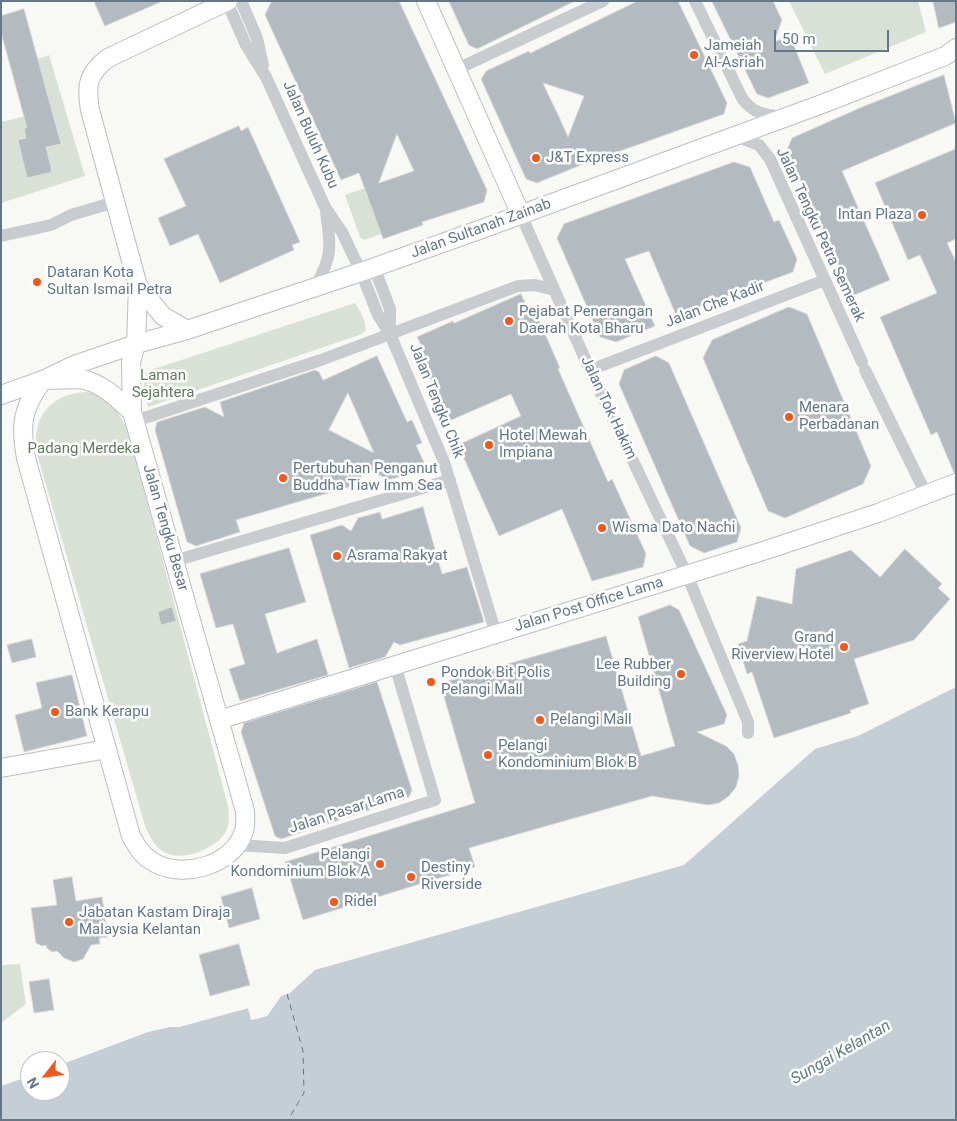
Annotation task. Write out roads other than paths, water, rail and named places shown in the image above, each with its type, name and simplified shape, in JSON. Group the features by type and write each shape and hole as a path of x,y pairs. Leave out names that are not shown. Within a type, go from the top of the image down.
{"main road":[{"path":"187,330 163,316 138,286 90,110 87,94 88,81 96,67 108,58 228,1"},
{"name":"Jalan Tok Hakim","path":"426,1 521,215"},
{"name":"Jalan Sultanah Zainab","path":"1,396 43,380 74,365 368,270 521,215 785,118 952,53"},
{"name":"Jalan Tengku Besar","path":"138,286 136,344 131,362 134,417 245,811 245,830 237,845"},
{"path":"134,417 107,389 96,383 82,379 43,380 31,396 25,412 23,440 26,458 131,836 138,848 150,860 163,867 177,870 207,866 222,858 237,845"},
{"name":"Jalan Post Office Lama","path":"219,720 687,575 869,516 956,483"},
{"path":"1,768 107,749"}],"street":[{"name":"Jalan Buluh Kubu","path":"228,1 246,45 266,77 325,207 368,270"},
{"name":"Jalan Buluh Kubu","path":"242,1 256,38 266,77"},
{"path":"457,69 604,1"},
{"path":"695,1 748,107 766,116 785,118"},
{"name":"Jalan Tengku Petra Semerak","path":"735,136 759,145 770,159 863,366 926,494"},
{"path":"1,236 51,225 71,215 115,202"},
{"name":"Jalan Buluh Kubu","path":"315,287 324,271 330,252 325,207"},
{"name":"Jalan Tok Hakim","path":"521,215 590,370 687,575 748,722 748,733"},
{"name":"Jalan Tengku Chik","path":"368,270 378,315 390,334 444,462 496,634"},
{"name":"Jalan Che Kadir","path":"590,370 825,280"},
{"path":"134,417 321,360 518,286 535,285 554,290"},
{"name":"Jalan Tengku Chik","path":"174,561 450,480"},
{"name":"Jalan Pasar Lama","path":"237,845 285,848 435,800 396,665"}],"water":[{"name":"Sungai Kelantan","path":"956,687 956,1120 1,1120 1,1086 20,1079 20,1101 70,1101 70,1061 148,1032 179,1027 248,1008 252,1020 267,1016 281,996 290,993 315,970 684,865 815,749 858,736"}],"place":[{"name":"Jameiah Al-Asriah","path":"694,55"},
{"name":"J&T Express","path":"536,158"},
{"name":"Intan Plaza","path":"922,215"},
{"name":"Dataran Kota Sultan Ismail Petra","path":"37,282"},
{"name":"Pejabat Penerangan Daerah Kota Bharu","path":"509,321"},
{"name":"Menara Perbadanan","path":"789,417"},
{"name":"Hotel Mewah Impiana","path":"489,445"},
{"name":"Pertubuhan Penganut Buddha Tiaw Imm Sea","path":"283,478"},
{"name":"Wisma Dato Nachi","path":"602,528"},
{"name":"Asrama Rakyat","path":"337,556"},
{"name":"Grand Riverview Hotel","path":"844,647"},
{"name":"Lee Rubber Building","path":"681,674"},
{"name":"Pondok Bit Polis Pelangi Mall","path":"431,682"},
{"name":"Bank Kerapu","path":"55,712"},
{"name":"Pelangi Mall","path":"540,720"},
{"name":"Pelangi Kondominium Blok B","path":"488,755"},
{"name":"Pelangi Kondominium Blok A","path":"380,864"},
{"name":"Destiny Riverside","path":"411,877"},
{"name":"Ridel","path":"334,902"},
{"name":"Jabatan Kastam Diraja Malaysia Kelantan","path":"69,922"}],"park label":[{"name":"Laman Sejahtera","path":"163,384"},
{"name":"Padang Merdeka","path":"84,449"}]}
